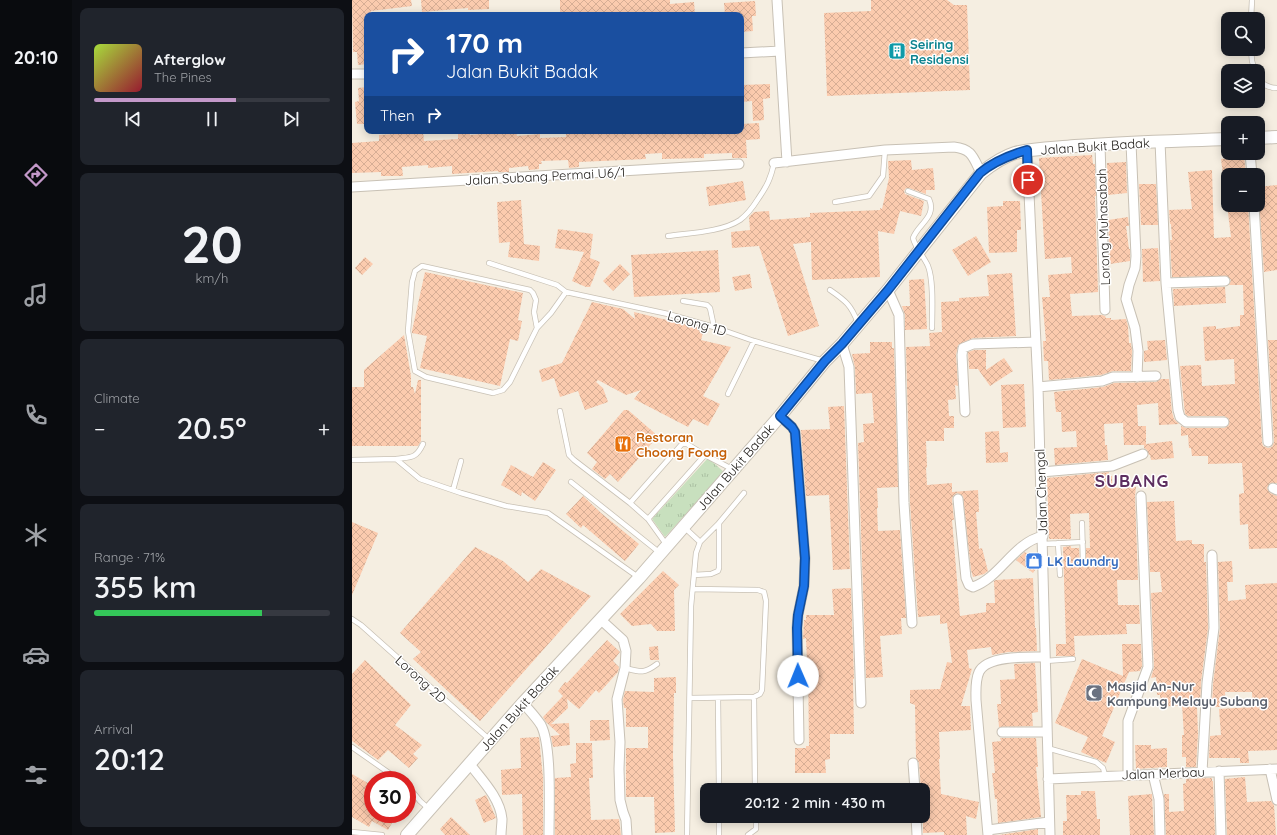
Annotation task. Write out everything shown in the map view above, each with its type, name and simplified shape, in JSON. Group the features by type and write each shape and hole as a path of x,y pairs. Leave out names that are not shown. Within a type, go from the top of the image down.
{"main road":[{"path":"1265,138 1277,137"},
{"name":"Jalan Bukit Badak","path":"407,835 523,703 639,578 734,470 825,361 842,344 888,290 980,173 999,160 1027,150 1100,144 1221,139"}],"street":[{"path":"777,0 787,162"},
{"path":"744,53 780,51"},
{"path":"352,74 364,74"},
{"path":"1160,141 1166,283 1178,410 1180,418 1186,422 1224,422"},
{"path":"1131,143 1136,256 1135,268 1126,299 1135,328 1138,351 1137,376"},
{"name":"Lorong Muhasabah","path":"1100,144 1105,310"},
{"path":"774,162 787,162 885,150 954,147 962,148 970,152 980,173"},
{"name":"Jalan Chengal","path":"1027,150 1041,472 1046,732 1050,835"},
{"name":"Jalan Subang Permai U6/1","path":"352,187 739,164"},
{"path":"1254,212 1268,442"},
{"path":"1166,283 1225,281"},
{"path":"888,290 899,315 904,503 912,624"},
{"path":"965,412 962,355 963,348 967,345 973,344 1036,342"},
{"path":"842,344 849,367 861,703"},
{"path":"1038,387 1102,382 1113,377 1156,376"},
{"path":"780,416 792,427 795,432 805,558 804,586 797,628 799,740"},
{"path":"1041,472 1112,466 1143,454"},
{"path":"1128,775 1128,721 1148,667 1141,496"},
{"path":"958,498 966,578 969,585 974,587 989,578 1029,541 1043,540"},
{"path":"1202,772 1207,683 1214,628 1212,555"},
{"path":"600,619 622,640 626,650 625,668 617,699 620,742 620,800 626,820 627,835"},
{"path":"1045,659 1008,658 988,664 980,671 976,684 976,700 988,832 1049,822"},
{"path":"523,703 540,724 546,739 549,835"},
{"path":"1002,732 1046,732"},
{"path":"914,763 915,783"},
{"path":"469,764 493,795 498,805 502,819 501,835"},
{"path":"1274,769 1277,800"},
{"name":"Jalan Merbau","path":"1048,779 1105,775 1274,769"},
{"path":"1219,771 1221,835"},
{"path":"1153,774 1159,799 1160,835"},
{"path":"916,823 917,835"}],"lane":[{"path":"1252,0 1252,12"},
{"path":"1265,86 1277,88"},
{"path":"835,202 869,196 883,176 885,150"},
{"path":"668,236 720,228 739,220 750,210 766,188 771,178 774,162"},
{"path":"908,191 929,199 931,205 931,211 913,238 928,267 931,279 932,328"},
{"name":"Lorong 1D","path":"489,263 557,285 566,292 668,314 714,327 754,341 825,361"},
{"path":"537,328 534,312 536,300 530,290 422,266 415,271 412,282 408,331 415,371 426,377 493,394 503,390 510,382 537,328 551,313 566,292"},
{"path":"830,290 847,302 859,324"},
{"path":"683,301 707,305 710,308 714,327"},
{"path":"728,394 754,341"},
{"path":"560,411 569,455 648,519 664,549"},
{"path":"352,460 412,457 419,453 423,444"},
{"path":"630,503 682,444 687,444 734,470"},
{"path":"648,519 705,455"},
{"path":"396,459 420,479 506,506 548,513 639,578"},
{"path":"453,490 461,462"},
{"path":"571,482 664,549"},
{"path":"687,835 693,589 696,553 700,542 719,523 744,493"},
{"path":"694,575 711,574 718,572 720,568 719,523"},
{"path":"1082,523 1083,562"},
{"path":"683,527 700,542"},
{"path":"1043,540 1058,543 1083,542"},
{"path":"1058,543 1060,575"},
{"path":"690,698 754,697 760,694 762,690 766,601 764,592 753,589 693,589"},
{"name":"Lorong 2D","path":"352,619 367,630 490,740"},
{"path":"1045,659 1072,659"},
{"path":"625,668 642,672 649,670 657,664"},
{"path":"754,697 755,783"},
{"path":"718,698 719,783"},
{"path":"352,747 386,771"},
{"path":"1047,748 1096,762 1103,768 1105,775"},
{"path":"416,796 430,809"},
{"path":"719,823 719,835"},
{"path":"748,835 756,829 756,823"},
{"path":"352,832 382,835"}],"green space":[{"path":"708,458 724,472 665,537 652,519"}],"building":[{"path":"352,0 411,0 412,6 364,12 364,64 358,65 357,52 353,52"},
{"path":"421,0 489,0 489,9 468,10 468,8 422,12"},
{"path":"560,0 670,0 670,4 694,2 695,12 560,12"},
{"name":"Seiring Residensi","path":"871,0 947,0 954,5 967,5 970,90 827,96 824,13 871,11"},
{"path":"755,1 756,16 752,16 753,31 744,32 744,12 725,12 724,3"},
{"path":"770,84 770,98 763,99 764,120 753,121 752,101 744,102 744,85"},
{"path":"364,87 364,124 357,124 355,102 359,101 358,88"},
{"path":"759,123 760,139 746,140 747,158 732,158 732,153 704,154 704,158 662,159 662,153 645,154 646,159 579,162 579,167 569,168 568,160 541,161 542,164 539,164 539,169 529,170 528,166 509,168 509,172 498,171 452,174 452,166 428,168 428,165 402,167 403,176 381,176 381,172 352,173 352,143 379,141 379,135 423,134 424,141 458,139 458,134 517,134 517,136 540,134 540,138 566,137 566,134 744,134 744,124"},
{"path":"1092,155 1093,164 1095,164 1098,292 1070,294 1072,316 1102,315 1106,318 1111,318 1111,320 1126,319 1129,343 1131,343 1132,351 1131,371 1113,371 1101,375 1049,380 1048,361 1044,361 1043,341 1046,341 1042,297 1050,297 1048,275 1072,273 1071,257 1045,259 1039,158"},
{"path":"911,160 912,170 933,168 935,190 926,190 926,194 906,188 904,191 905,194 924,201 921,216 900,211 894,234 878,231 880,277 812,280 811,242 793,244 819,326 788,336 759,246 732,248 731,232 750,230 749,217 754,212 769,211 770,220 810,217 810,213 880,210 880,208 882,209 889,178 888,161"},
{"path":"1221,160 1244,160 1245,168 1222,168"},
{"path":"1126,162 1127,193 1108,195 1107,163"},
{"path":"1212,170 1214,238 1231,237 1228,212 1248,212 1262,442 1263,446 1268,448 1272,447 1274,442 1268,340 1277,340 1277,483 1270,483 1267,488 1270,493 1277,496 1277,548 1249,549 1248,524 1240,525 1239,494 1244,493 1242,463 1208,464 1208,456 1192,456 1191,448 1189,448 1188,435 1181,436 1181,426 1186,428 1224,428 1229,425 1229,419 1224,416 1188,416 1185,414 1180,366 1201,365 1202,386 1235,384 1234,359 1205,361 1203,327 1216,326 1216,329 1240,326 1240,315 1244,315 1243,285 1229,285 1231,280 1227,276 1172,277 1170,240 1172,240 1169,210 1192,209 1188,172"},
{"path":"743,181 746,200 709,206 706,187"},
{"path":"1139,184 1156,184 1158,225 1141,225"},
{"path":"1277,185 1277,270 1264,272 1260,212 1265,212 1265,186"},
{"path":"521,200 524,244 540,246 539,261 508,257 510,242 499,243 497,202"},
{"path":"1003,201 1020,201 1021,230 1017,230 1017,252 989,253 987,207 1003,206"},
{"path":"1128,217 1129,226 1126,226 1130,249 1130,261 1110,264 1108,220"},
{"path":"558,229 593,234 590,258 600,262 590,287 586,287 572,281 584,252 555,248"},
{"path":"976,236 991,262 968,276 952,250"},
{"path":"1158,248 1160,281 1143,282 1142,249"},
{"path":"718,250 720,292 634,297 631,255"},
{"path":"365,257 373,264 362,275 355,268"},
{"path":"620,264 630,274 613,291 603,281"},
{"path":"425,272 523,293 518,320 522,321 518,341 510,339 500,386 420,368 427,336 412,333 412,331"},
{"path":"1012,273 1016,336 973,338 958,345 956,355 958,386 955,385 956,399 948,400 949,416 954,416 954,428 944,428 944,441 926,441 927,485 952,483 952,492 978,490 979,512 976,512 979,549 982,548 988,571 984,574 973,577 971,570 963,496 957,493 952,499 954,520 952,520 960,616 986,612 986,603 995,603 994,581 1033,578 1037,651 1008,652 992,655 991,647 967,650 969,668 972,669 961,706 970,706 971,730 939,732 939,759 941,794 979,802 976,819 966,816 967,835 944,835 944,832 923,833 923,823 930,823 930,783 920,783 919,763 916,758 915,705 910,703 910,690 940,689 947,662 952,663 947,623 940,624 940,615 918,617 910,503 906,347 930,346 929,333 942,332 941,302 959,301 959,298 989,296 987,275"},
{"path":"750,274 752,288 735,291 732,277"},
{"path":"924,279 927,329 905,330 905,315 902,306 910,306 909,280"},
{"path":"1225,287 1226,303 1174,306 1173,289"},
{"path":"592,302 623,309 635,319 634,312 704,329 701,340 731,347 703,396 720,404 708,426 693,419 688,427 634,399 641,390 626,395 598,380 596,382 603,388 608,402 585,410 578,391 560,397 554,378 542,382 539,370 562,363"},
{"path":"404,335 411,376 411,387 413,387 415,394 418,380 421,380 421,441 418,446 352,446 352,387 364,387 364,370"},
{"path":"1165,340 1167,360 1144,362 1144,351 1148,350 1147,341"},
{"path":"870,342 892,342 892,348 894,348 898,487 877,488 878,531 900,530 906,618 901,618 902,634 880,636 883,677 866,678 858,443 864,442 863,424 874,423 872,393 856,394 855,368 852,354 870,353"},
{"path":"974,350 986,350 986,370 1004,358 1013,371 990,386 978,369 969,369 968,352"},
{"path":"1161,379 1169,379 1172,412 1174,419 1179,424 1159,425 1158,403 1137,405 1138,426 1146,426 1146,444 1172,441 1174,458 1151,460 1150,455 1144,448 1144,445 1124,445 1123,423 1104,424 1105,445 1107,445 1108,460 1055,465 1054,448 1077,447 1076,431 1062,432 1061,412 1056,412 1054,392 1103,387 1114,383 1156,382"},
{"path":"1024,384 1026,427 1003,428 1001,385"},
{"path":"844,406 850,569 833,570 829,495 806,496 801,430 830,429 828,407"},
{"name":"Restoran Choong Foong","path":"624,410 628,410 658,436 618,482 610,474 605,479 592,469 597,462 587,453"},
{"path":"999,431 1000,453 1008,452 1008,462 986,463 985,432"},
{"path":"543,462 556,470 535,501 522,492 521,496 501,485 511,465 533,477"},
{"path":"1109,472 1109,476 1112,476 1112,488 1136,487 1138,580 1117,580 1118,605 1139,605 1140,624 1126,624 1127,634 1074,636 1075,656 1056,656 1056,644 1066,644 1063,547 1071,546 1071,548 1079,548 1080,564 1083,566 1086,564 1086,548 1090,548 1089,513 1070,514 1071,539 1049,539 1047,478"},
{"path":"583,496 639,544 625,561 583,525 581,528 566,514"},
{"path":"1174,501 1176,541 1192,540 1192,544 1204,544 1204,562 1206,562 1208,628 1201,682 1200,707 1197,707 1198,734 1196,767 1186,767 1186,757 1182,757 1182,735 1184,735 1182,705 1161,707 1160,695 1157,695 1156,677 1151,678 1154,667 1151,593 1162,592 1160,572 1150,572 1147,502"},
{"path":"352,522 378,533 352,595"},
{"path":"475,547 503,561 528,582 541,569 591,596 480,721 413,659 421,652 400,633"},
{"path":"1025,552 1037,560 1037,567 1033,573 1016,560"},
{"path":"1232,561 1233,582 1227,582 1228,601 1246,599 1245,585 1277,583 1277,750 1248,751 1249,763 1240,763 1240,758 1209,758 1210,736 1221,735 1219,709 1253,707 1252,692 1225,692 1226,707 1212,707 1213,684 1220,628 1218,562"},
{"path":"663,571 679,585 674,590 675,631 657,631 651,624 632,626 620,614"},
{"path":"851,588 854,734 830,734 830,759 825,760 826,773 795,773 795,748 806,748 806,746 809,746 808,662 806,638 803,639 804,620 806,620 806,615 834,615 832,589"},
{"path":"607,640 620,652 613,661 619,667 618,672 599,693 596,690 579,709 567,699 568,708 551,724 569,723 570,745 553,747 551,736 560,735 546,722 543,717 563,696 558,691 565,682 567,683"},
{"path":"1122,644 1141,644 1142,666 1140,671 1129,672 1102,736 1115,742 1106,763 1081,752 1088,737 1055,723 1082,659 1123,676"},
{"path":"658,646 659,660 650,660 649,647"},
{"path":"365,660 411,705 395,725 422,745 413,754 418,758 409,768 388,750 378,760 352,741 352,674"},
{"path":"1035,663 1038,712 1032,713 1033,726 999,727 997,704 1001,704 1000,680 1015,679 1014,664"},
{"path":"676,677 676,693 674,693 673,755 675,832 655,833 654,797 626,797 626,748 648,748 648,727 626,727 626,708 624,708 623,700 625,691 654,692 654,678"},
{"path":"590,720 609,720 610,740 590,741 590,721 592,721"},
{"path":"539,737 543,778 543,835 523,835 522,794 502,795 501,770 521,768 520,738"},
{"path":"1000,738 1036,738 1038,767 1036,767 1041,817 998,823 997,799 995,799 992,773 995,773 992,742 1001,741"},
{"path":"576,743 592,743 593,778 589,778 591,820 619,819 621,835 555,835 555,778 571,777 570,764 576,763"},
{"path":"1135,745 1151,745 1151,749 1167,748 1167,767 1136,769"},
{"path":"352,774 364,781 364,823 371,823 369,827 352,817"},
{"path":"1245,777 1247,802 1271,801 1274,805 1276,835 1227,835 1225,779"},
{"path":"1212,778 1215,835 1166,835 1164,794 1169,794 1169,812 1184,811 1183,784 1186,783 1186,779"},
{"path":"1081,791 1095,791 1097,819 1100,819 1100,835 1063,835 1063,821 1067,821 1066,795 1081,795"},
{"path":"1152,794 1154,835 1130,835 1128,796"},
{"path":"486,795 496,818 484,823 475,800"},
{"path":"451,817 470,835 445,835 440,829"},
{"path":"376,823 392,823 388,830"},
{"path":"1038,829 1038,835 999,835"}],"place":[{"name":"Seiring Residensi","path":"897,51"},
{"name":"Restoran Choong Foong","path":"623,444"},
{"name":"LK Laundry","path":"1034,561"},
{"name":"Masjid An-Nur Kampung Melayu Subang","path":"1094,693"}],"district":[{"name":"SUBANG","path":"1132,480"}],"route":[{"path":"798,676 797,628 804,586 805,558 795,432 792,427 780,416 825,361 842,344 888,290 980,173 999,160 1027,150 1028,180"}]}
